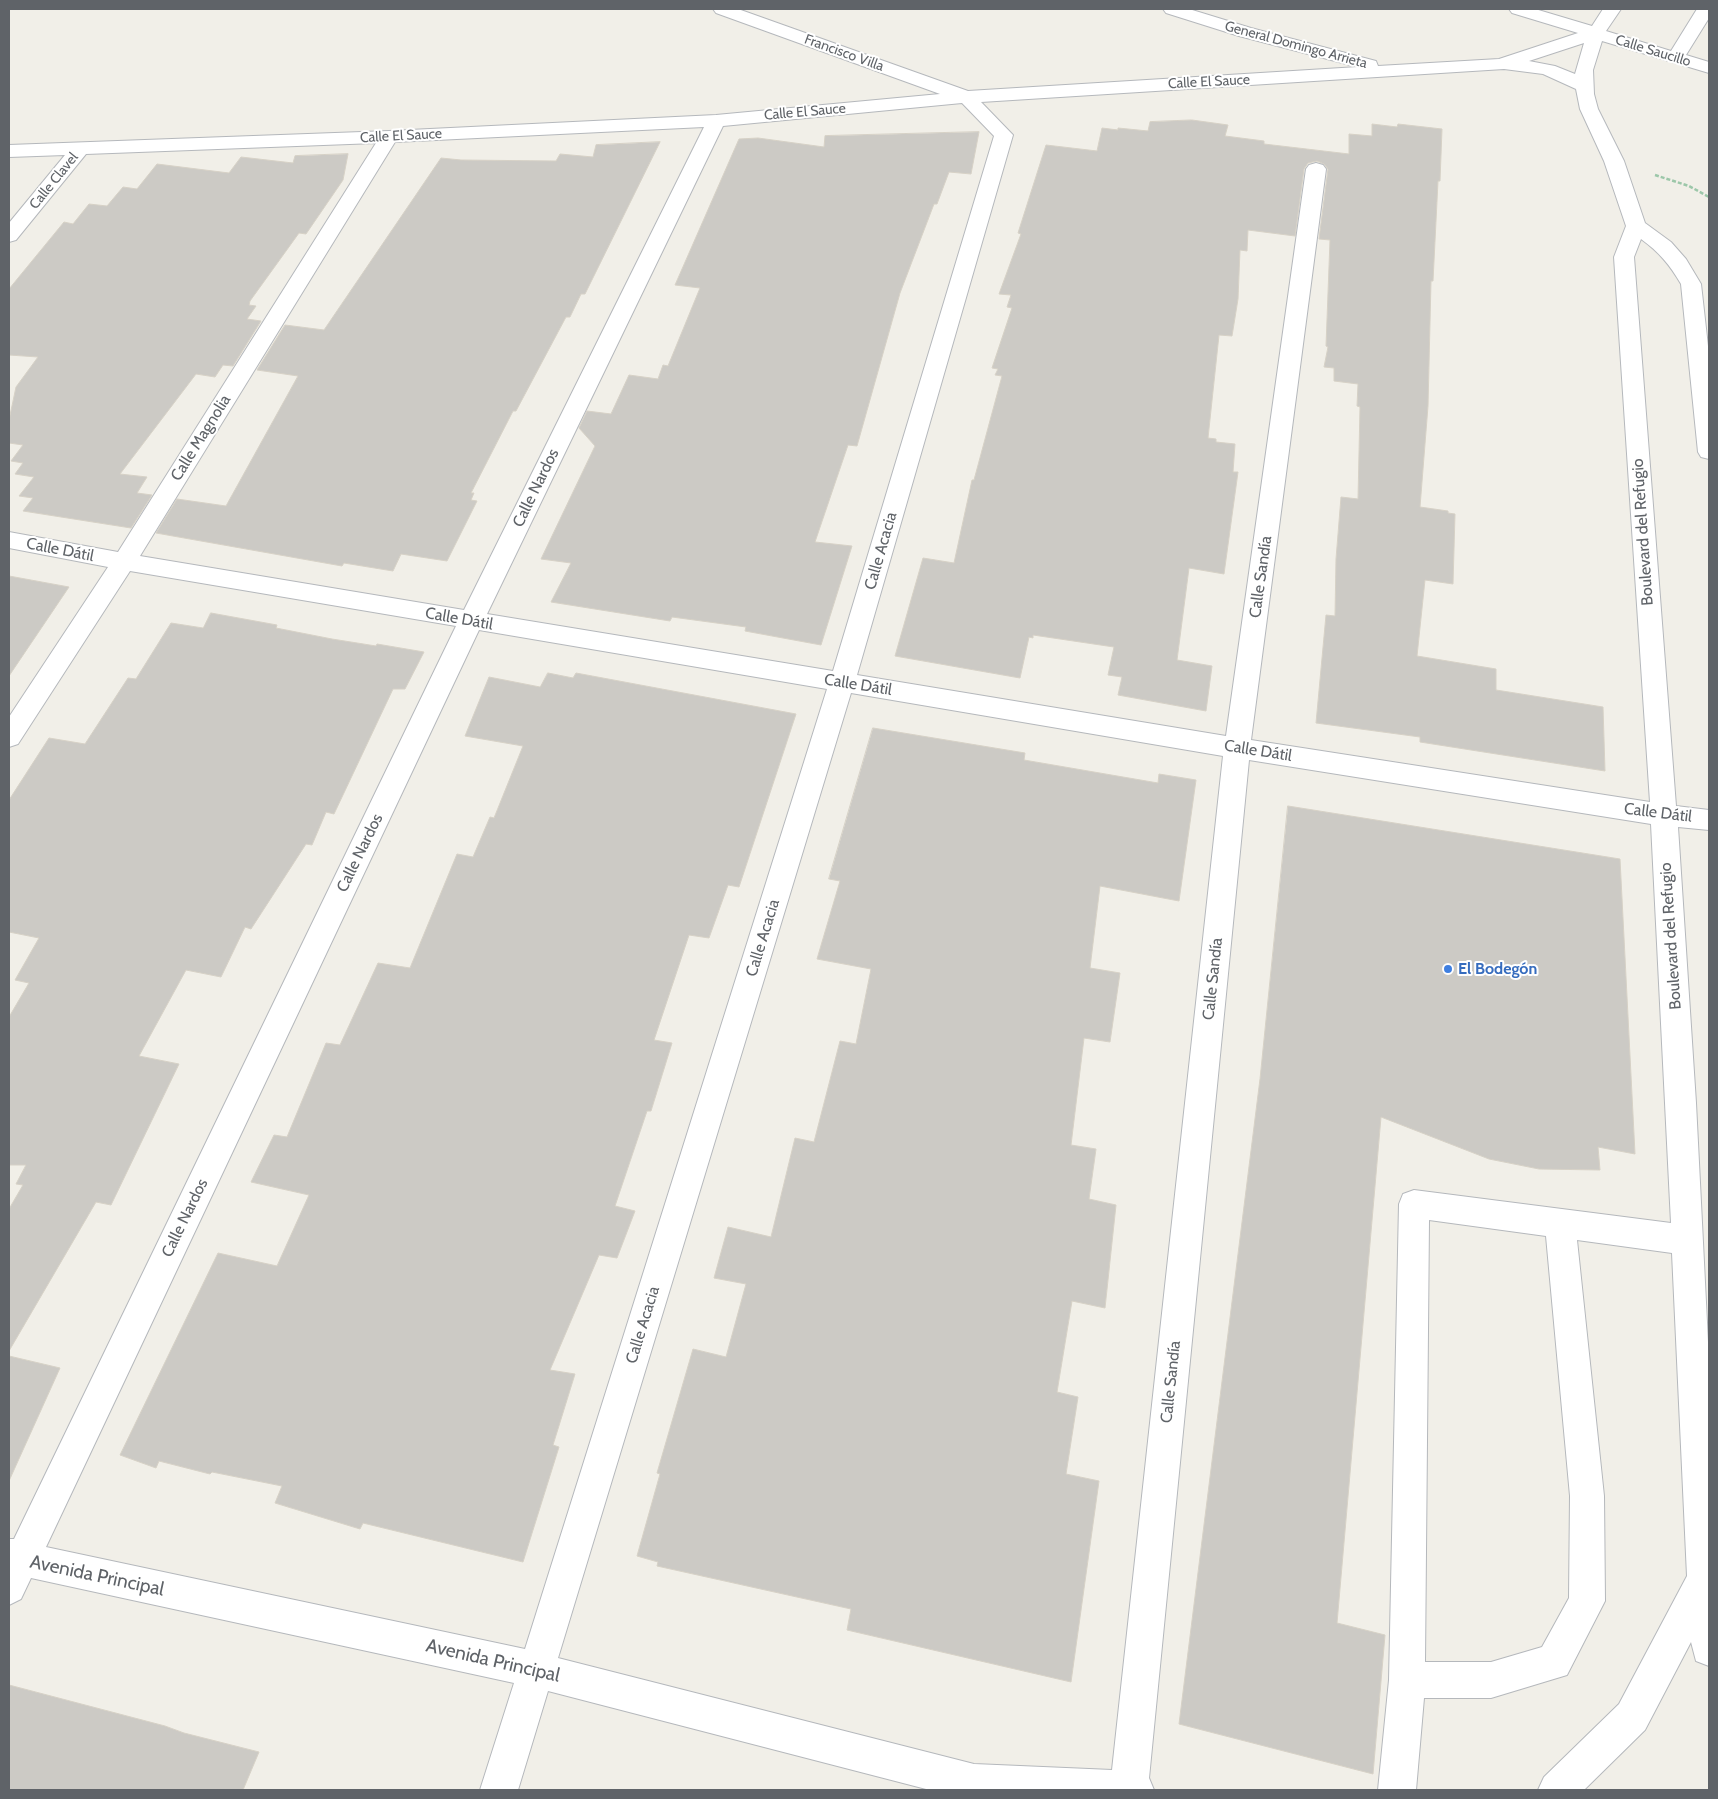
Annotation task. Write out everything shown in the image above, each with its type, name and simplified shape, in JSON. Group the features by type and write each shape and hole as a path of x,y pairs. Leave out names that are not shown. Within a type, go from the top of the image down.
{"street":[{"name":"Francisco Villa","path":"722,9 966,96"},
{"name":"General Domingo Arrieta","path":"1172,9 1245,32 1393,72"},
{"name":"Calle Saucillo","path":"1518,9 1709,68"},
{"path":"1612,9 1596,33 1584,70 1589,110 1614,161 1636,226 1664,246 1679,263 1691,284 1709,451"},
{"path":"1676,58 1706,9"},
{"name":"Calle El Sauce","path":"9,151 389,137 716,120 966,96 1393,72 1501,64 1596,33"},
{"path":"1501,64 1538,66 1566,76 1585,87"},
{"name":"Calle Acacia","path":"499,1790 842,682 1004,135 966,96"},
{"name":"Calle Nardos","path":"13,1567 716,120"},
{"name":"Calle Magnolia","path":"9,737 124,562 389,137"},
{"name":"Calle Clavel","path":"9,236 80,149"},
{"name":"Calle Sandía","path":"1131,1790 1237,748 1316,169"},
{"name":"Boulevard del Refugio","path":"1636,226 1624,257 1681,1104 1686,1240 1709,1648"},
{"name":"Calle Dátil","path":"9,540 124,562 471,621 1237,748 1663,815 1709,820"},
{"path":"1397,1790 1407,1680 1414,1204 1686,1240"},
{"path":"1407,1680 1491,1680 1554,1662 1587,1601 1587,1496 1560,1222"},
{"name":"Avenida Principal","path":"13,1567 536,1670 980,1787 1131,1790"},
{"path":"1557,1790 1632,1717 1704,1580"}],"path":[{"path":"1614,161 1690,186 1709,197"}],"building":[{"path":"1192,120 1228,125 1225,136 1264,141 1264,144 1349,154 1349,134 1372,136 1372,124 1397,127 1398,124 1442,129 1433,281 1431,281 1428,406 1420,507 1448,511 1448,513 1455,514 1453,584 1425,580 1417,656 1496,669 1496,690 1603,707 1605,771 1420,742 1420,737 1316,723 1326,615 1335,616 1336,559 1341,497 1358,499 1360,407 1357,406 1358,384 1334,381 1334,368 1324,367 1328,347 1326,346 1330,240 1319,239 1328,169 1324,164 1317,161 1308,163 1304,169 1295,236 1248,230 1247,251 1240,250 1238,299 1232,336 1219,335 1208,438 1216,439 1216,442 1235,444 1233,472 1238,472 1224,574 1189,568 1177,660 1212,666 1206,711 1118,695 1122,677 1108,675 1114,647 1033,635 1033,638 1029,637 1020,678 895,656 923,558 954,563 972,480 974,480 1002,376 995,375 998,369 992,368 1012,308 1007,307 1011,295 999,294 1021,234 1018,233 1046,145 1097,151 1102,128 1148,131 1150,122"},
{"path":"979,132 971,174 949,172 937,204 934,204 900,293 857,446 848,445 815,542 852,546 821,645 745,631 746,627 672,617 670,621 551,602 571,563 541,559 595,446 579,428 587,411 611,414 629,375 658,379 663,365 668,366 700,288 675,285 739,139 758,138 824,147 825,136"},
{"path":"660,142 585,294 581,294 570,317 566,317 516,411 513,411 471,493 474,493 471,500 477,501 447,561 401,554 393,571 344,563 342,566 156,533 177,499 226,506 298,376 257,370 285,325 324,330 441,158 556,161 560,154 593,157 596,145"},
{"path":"348,154 343,180 306,234 299,233 250,301 249,305 256,306 247,319 261,321 233,366 223,365 215,377 196,374 120,474 147,477 137,493 152,495 131,528 23,511 33,498 19,496 34,477 15,474 23,463 11,461 23,445 9,443 9,420 16,387 38,357 9,355 9,289 64,222 73,224 89,204 107,206 123,187 137,189 157,164 229,173 241,157 293,163 295,156"},
{"path":"9,576 69,587 9,676"},
{"path":"211,613 277,625 276,628 332,639 424,652 405,689 393,689 334,814 326,812 312,845 306,844 251,929 245,927 221,977 186,970 139,1056 179,1064 111,1205 96,1202 9,1351 9,1209 23,1185 16,1184 26,1165 9,1165 9,1017 29,983 15,980 39,938 9,932 9,800 49,738 85,744 128,678 136,679 171,623 203,628"},
{"path":"548,673 573,678 576,673 796,714 739,887 728,885 709,938 689,935 654,1040 672,1043 651,1111 647,1111 615,1206 635,1211 617,1258 599,1255 550,1370 575,1374 553,1445 559,1447 523,1562 363,1523 360,1529 275,1503 282,1486 212,1472 210,1474 159,1461 156,1468 120,1455 218,1253 277,1266 309,1195 251,1182 274,1135 287,1137 326,1043 340,1045 378,963 410,968 457,854 473,857 490,817 494,818 523,746 465,736 489,677 540,687"},
{"path":"873,728 1025,753 1024,760 1158,783 1159,774 1196,780 1179,901 1100,886 1090,968 1120,973 1110,1042 1084,1038 1071,1145 1096,1149 1089,1199 1116,1205 1105,1308 1072,1301 1057,1392 1078,1397 1066,1474 1099,1481 1071,1682 847,1630 851,1609 657,1566 658,1562 637,1556 660,1474 657,1473 693,1349 726,1357 746,1284 714,1278 728,1227 771,1237 795,1138 814,1142 840,1041 856,1044 871,969 817,959 840,881 829,879"},
{"path":"1288,806 1620,859 1635,1154 1598,1147 1600,1170 1539,1169 1489,1159 1381,1117 1337,1623 1385,1635 1373,1774 1179,1724 1260,1079"},
{"path":"9,1356 60,1368 9,1481"},
{"path":"9,1685 259,1752 243,1790 9,1790"}],"place":[{"name":"El Bodegón","path":"1448,969"}]}
